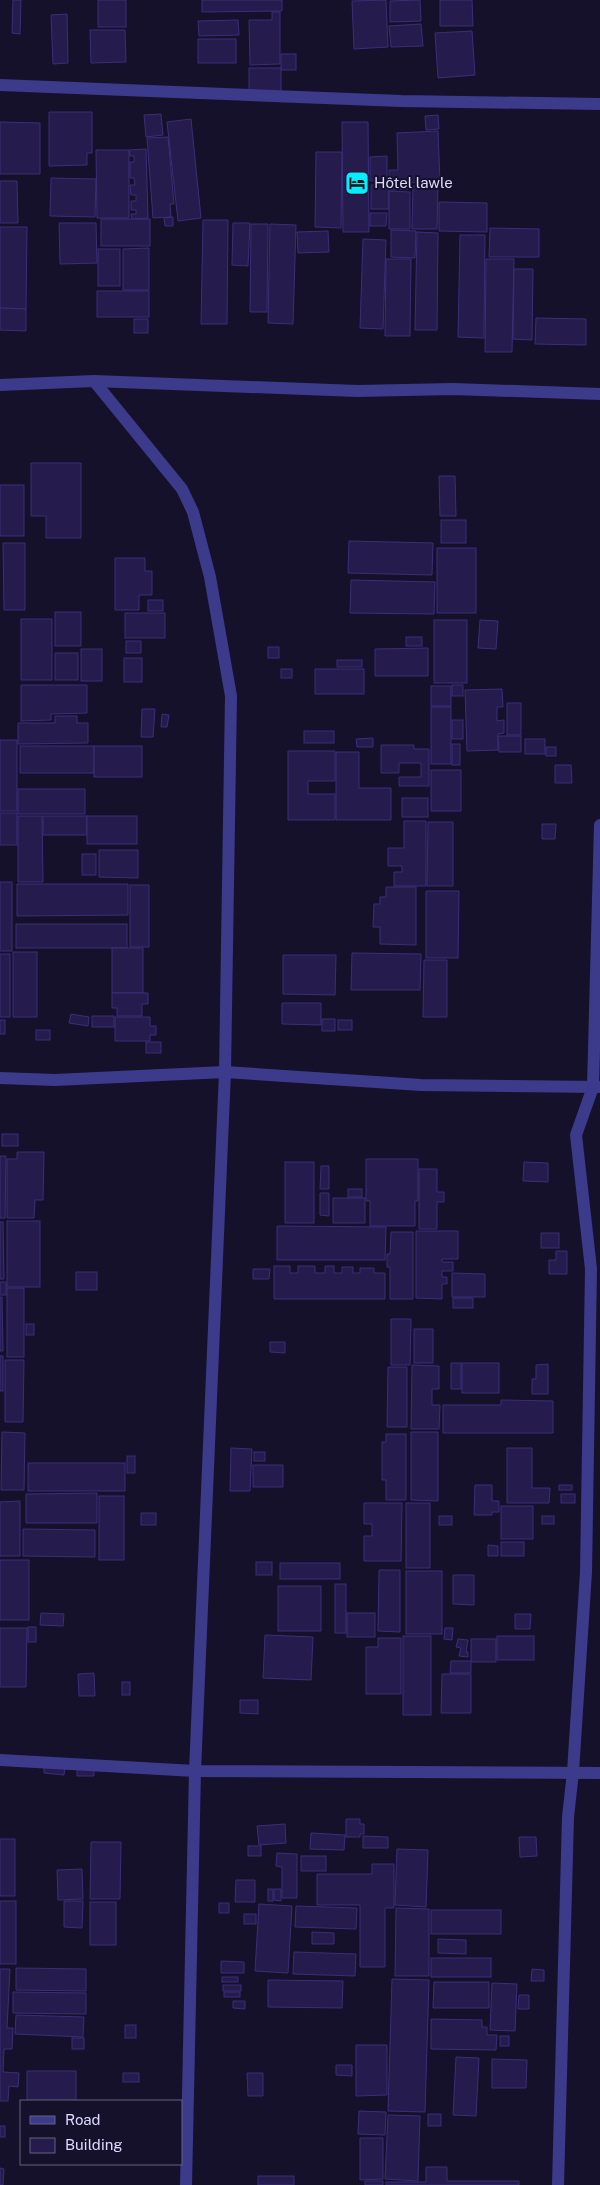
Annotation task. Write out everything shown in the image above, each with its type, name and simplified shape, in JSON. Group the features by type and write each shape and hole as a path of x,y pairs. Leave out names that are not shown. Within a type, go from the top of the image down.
{"street":[{"path":"0,85 401,101 600,104"},
{"path":"0,385 94,381 357,391 453,389 600,394"},
{"path":"94,381 182,489 193,512 211,586 232,696 225,1072 195,1771 186,2185"},
{"path":"558,2185 568,1818 573,1772 586,1572 591,1269 576,1135 596,1087 600,825"},
{"path":"0,1078 55,1080 225,1072 422,1085 596,1087"},
{"path":"0,1760 195,1771 600,1773"}],"building":[{"path":"13,0 21,0 20,34 12,33"},
{"path":"98,0 126,0 126,27 98,27"},
{"path":"202,0 282,0 282,11 202,12"},
{"path":"386,0 388,47 354,49 352,1"},
{"path":"420,0 421,21 390,22 390,1"},
{"path":"440,0 472,0 473,26 440,26"},
{"path":"272,12 280,12 280,64 250,65 249,20 272,20"},
{"path":"67,14 68,63 53,64 51,15"},
{"path":"238,20 239,35 199,36 198,21"},
{"path":"421,24 423,46 391,47 389,26"},
{"path":"90,30 125,30 126,62 91,63"},
{"path":"472,31 475,75 438,78 435,33"},
{"path":"198,39 236,39 236,63 198,63"},
{"path":"281,54 296,54 296,70 281,70"},
{"path":"249,68 281,68 281,92 249,92"},
{"path":"49,112 92,112 92,153 87,153 87,165 49,166"},
{"path":"161,114 163,135 146,137 144,115"},
{"path":"438,115 439,129 426,130 425,116"},
{"path":"191,119 201,218 178,221 167,122"},
{"path":"0,122 40,123 40,174 0,174"},
{"path":"342,122 368,122 369,232 343,232"},
{"path":"438,131 440,181 407,183 408,189 390,190 389,170 398,170 397,133"},
{"path":"168,137 174,204 170,204 171,217 153,218 147,138"},
{"path":"146,149 148,218 132,219 131,214 136,214 136,210 131,210 131,201 136,201 136,195 131,195 130,185 135,185 134,178 130,178 130,162 134,162 134,156 130,156 129,150"},
{"path":"96,150 129,150 129,218 97,218"},
{"path":"316,152 342,152 341,228 315,227"},
{"path":"387,156 387,181 370,181 370,157"},
{"path":"51,178 96,179 95,217 50,216"},
{"path":"0,181 17,181 18,223 0,223"},
{"path":"371,185 389,185 389,209 371,209"},
{"path":"413,186 438,187 437,229 412,229"},
{"path":"389,191 410,192 410,229 389,229"},
{"path":"439,202 487,203 487,232 439,231"},
{"path":"370,213 387,213 386,226 370,226"},
{"path":"173,217 173,226 165,226 164,218"},
{"path":"101,219 150,219 150,246 101,246"},
{"path":"203,220 228,220 227,324 201,324"},
{"path":"59,223 96,223 97,263 60,264"},
{"path":"233,223 250,223 248,266 232,265"},
{"path":"251,224 268,224 267,312 250,312"},
{"path":"270,224 296,225 293,324 268,323"},
{"path":"0,227 27,227 26,309 0,308"},
{"path":"490,228 539,229 539,257 489,257"},
{"path":"391,230 416,231 415,258 391,257"},
{"path":"328,231 329,252 298,253 297,232"},
{"path":"417,232 438,233 437,330 415,330"},
{"path":"460,235 485,235 484,338 458,337"},
{"path":"363,239 386,240 383,329 360,328"},
{"path":"149,248 149,290 123,290 123,249"},
{"path":"98,249 120,249 120,286 98,286"},
{"path":"386,259 411,259 410,336 385,336"},
{"path":"486,259 514,259 512,352 485,352"},
{"path":"514,269 533,269 532,340 513,339"},
{"path":"97,291 149,291 149,317 97,317"},
{"path":"0,308 26,309 26,331 0,330"},
{"path":"536,318 586,319 586,345 535,344"},
{"path":"134,319 148,319 148,333 134,333"},
{"path":"31,463 81,463 81,538 46,538 46,516 31,516"},
{"path":"439,476 455,476 456,516 440,516"},
{"path":"0,485 24,485 24,536 0,536"},
{"path":"441,520 466,520 466,543 441,543"},
{"path":"349,541 433,543 432,575 348,573"},
{"path":"3,543 25,543 25,610 4,610"},
{"path":"437,548 476,548 476,613 437,613"},
{"path":"115,558 145,558 145,571 152,571 152,595 139,595 139,610 115,610"},
{"path":"351,580 435,582 434,614 350,613"},
{"path":"148,600 163,600 163,611 148,611"},
{"path":"55,612 81,612 81,646 55,646"},
{"path":"125,613 165,613 165,638 125,638"},
{"path":"21,619 52,619 52,680 21,680"},
{"path":"434,620 467,620 467,683 434,683"},
{"path":"480,620 498,621 496,649 478,648"},
{"path":"406,637 422,637 422,646 406,646"},
{"path":"126,641 141,641 141,653 126,653"},
{"path":"268,647 279,647 279,658 268,658"},
{"path":"428,648 428,676 375,676 375,649"},
{"path":"81,649 102,649 102,681 81,681"},
{"path":"55,653 78,653 78,680 55,680"},
{"path":"124,658 142,658 142,682 124,682"},
{"path":"337,660 362,660 362,667 337,667"},
{"path":"281,669 292,669 292,678 281,678"},
{"path":"315,669 364,669 364,694 315,694"},
{"path":"21,685 87,685 87,713 51,714 51,720 21,721"},
{"path":"452,685 463,685 463,696 452,696"},
{"path":"431,686 451,686 451,706 431,706"},
{"path":"502,689 503,707 497,707 497,721 504,720 504,733 498,734 498,750 467,751 465,690"},
{"path":"507,703 521,703 521,735 507,735"},
{"path":"431,707 451,707 451,764 431,764"},
{"path":"142,709 155,709 153,737 141,737"},
{"path":"162,714 169,715 167,727 161,727"},
{"path":"55,716 77,716 77,723 88,723 88,743 18,744 18,723 55,723"},
{"path":"452,720 463,720 463,739 452,739"},
{"path":"304,731 334,731 334,743 304,743"},
{"path":"498,736 521,736 521,752 499,752"},
{"path":"373,738 373,747 357,747 356,739"},
{"path":"525,739 545,739 545,754 525,754"},
{"path":"0,740 17,740 17,811 0,811"},
{"path":"452,744 460,744 460,765 452,765"},
{"path":"381,745 414,745 414,749 429,749 429,786 399,786 399,777 421,777 421,763 399,763 399,773 381,773"},
{"path":"20,746 94,746 94,773 20,773"},
{"path":"94,746 142,746 142,777 94,777"},
{"path":"546,747 556,747 556,756 546,756"},
{"path":"288,751 335,751 335,781 308,781 308,794 335,794 335,820 288,820"},
{"path":"336,752 359,752 359,788 391,788 391,820 336,820"},
{"path":"555,765 571,765 572,783 555,783"},
{"path":"431,770 461,770 461,811 431,811"},
{"path":"18,789 85,789 85,814 18,814"},
{"path":"402,798 428,798 428,817 402,817"},
{"path":"0,813 17,813 17,845 0,845"},
{"path":"18,816 42,816 43,882 18,882"},
{"path":"43,816 87,816 87,835 43,835"},
{"path":"87,816 137,816 137,844 87,844"},
{"path":"404,821 426,821 426,886 394,886 394,872 402,872 402,866 388,866 388,848 404,848"},
{"path":"428,822 453,822 453,886 427,886"},
{"path":"542,824 556,824 555,839 542,839"},
{"path":"99,850 138,850 138,878 99,877"},
{"path":"82,854 96,854 96,875 82,875"},
{"path":"0,882 12,882 12,951 0,951"},
{"path":"17,884 128,884 128,915 17,916"},
{"path":"130,885 149,885 149,947 130,947"},
{"path":"386,887 416,887 416,945 380,944 380,927 373,927 374,904 380,904 380,897 386,897"},
{"path":"426,891 459,891 458,958 426,958"},
{"path":"16,924 127,924 127,948 16,948"},
{"path":"112,948 143,948 143,993 112,993"},
{"path":"13,952 37,952 37,1017 13,1017"},
{"path":"352,953 421,954 420,990 351,990"},
{"path":"0,954 10,954 10,1017 0,1017"},
{"path":"283,955 336,955 335,995 283,994"},
{"path":"424,960 447,960 447,1017 423,1017"},
{"path":"112,993 148,993 148,1004 142,1004 142,1016 117,1016 117,1008 112,1008"},
{"path":"282,1003 321,1003 321,1025 282,1024"},
{"path":"71,1014 89,1017 88,1026 69,1023"},
{"path":"92,1016 114,1016 114,1027 92,1027"},
{"path":"115,1017 150,1017 150,1026 156,1026 156,1035 150,1035 150,1041 115,1041"},
{"path":"322,1019 335,1019 335,1031 322,1031"},
{"path":"0,1020 5,1020 5,1034 0,1034"},
{"path":"338,1020 352,1020 352,1030 338,1030"},
{"path":"36,1030 50,1030 50,1040 36,1040"},
{"path":"146,1042 161,1042 161,1053 146,1053"},
{"path":"2,1134 18,1134 18,1146 2,1146"},
{"path":"17,1152 44,1152 43,1200 35,1200 34,1218 7,1218 7,1159 17,1159"},
{"path":"0,1156 6,1156 5,1218 0,1218"},
{"path":"366,1159 418,1159 418,1201 415,1201 415,1226 370,1226 370,1201 366,1201"},
{"path":"285,1162 314,1162 314,1223 285,1223"},
{"path":"524,1162 548,1163 548,1182 523,1181"},
{"path":"321,1166 329,1166 329,1189 320,1189"},
{"path":"419,1169 437,1169 437,1192 444,1192 444,1202 437,1202 437,1229 419,1229"},
{"path":"348,1189 362,1189 362,1197 348,1197"},
{"path":"320,1193 329,1193 329,1216 320,1215"},
{"path":"333,1198 365,1198 365,1223 333,1223"},
{"path":"7,1221 40,1221 40,1287 7,1287"},
{"path":"0,1222 3,1222 4,1279 0,1279"},
{"path":"277,1226 386,1227 385,1260 277,1260"},
{"path":"416,1231 458,1231 458,1259 442,1259 442,1262 453,1262 453,1271 442,1271 442,1277 447,1277 447,1284 442,1284 442,1299 416,1298"},
{"path":"391,1232 413,1232 413,1299 390,1299 390,1267 387,1267 387,1254 390,1254"},
{"path":"541,1233 559,1233 559,1248 541,1248"},
{"path":"556,1251 567,1251 567,1274 549,1274 549,1260 556,1260"},
{"path":"274,1266 290,1266 290,1273 298,1273 298,1266 315,1266 315,1273 325,1273 325,1266 334,1266 334,1273 342,1273 342,1267 353,1267 353,1273 360,1273 360,1268 374,1268 374,1273 385,1273 385,1299 274,1299"},
{"path":"253,1269 270,1269 269,1279 253,1279"},
{"path":"76,1272 97,1272 97,1290 76,1290"},
{"path":"452,1273 485,1274 485,1297 452,1297"},
{"path":"0,1282 6,1282 6,1295 0,1295"},
{"path":"7,1288 24,1288 24,1357 7,1357"},
{"path":"0,1297 2,1297 3,1351 0,1351"},
{"path":"453,1298 473,1298 473,1308 453,1308"},
{"path":"391,1319 411,1319 410,1365 391,1365"},
{"path":"26,1324 34,1324 34,1335 26,1335"},
{"path":"414,1329 433,1329 433,1363 414,1363"},
{"path":"270,1342 285,1342 285,1353 270,1352"},
{"path":"0,1356 3,1356 3,1391 0,1391"},
{"path":"5,1360 24,1360 23,1422 5,1422"},
{"path":"451,1363 461,1363 461,1389 451,1389"},
{"path":"462,1363 499,1363 499,1393 462,1393"},
{"path":"548,1364 548,1394 532,1394 532,1379 536,1379 536,1365"},
{"path":"412,1365 439,1366 439,1389 432,1389 432,1405 440,1405 439,1429 411,1429"},
{"path":"388,1367 407,1367 407,1427 387,1427"},
{"path":"501,1400 553,1401 553,1433 443,1433 443,1405 501,1405"},
{"path":"2,1432 25,1433 24,1490 1,1490"},
{"path":"411,1432 438,1432 438,1501 411,1500"},
{"path":"386,1434 406,1434 406,1500 386,1500 386,1480 382,1480 382,1442 386,1442"},
{"path":"231,1448 252,1449 250,1491 230,1491"},
{"path":"507,1448 532,1448 532,1488 550,1488 549,1503 507,1503"},
{"path":"254,1452 265,1452 265,1461 254,1461"},
{"path":"127,1456 135,1456 135,1473 127,1473"},
{"path":"28,1463 125,1463 125,1491 28,1491"},
{"path":"253,1465 283,1465 283,1487 253,1487"},
{"path":"475,1485 492,1485 492,1501 499,1501 499,1512 492,1512 492,1515 474,1515"},
{"path":"559,1485 572,1485 572,1490 559,1490"},
{"path":"97,1493 97,1523 26,1523 26,1494"},
{"path":"561,1494 575,1494 575,1503 561,1503"},
{"path":"99,1496 124,1496 124,1560 99,1560"},
{"path":"20,1501 20,1556 0,1556 0,1502"},
{"path":"364,1503 402,1503 401,1561 364,1561 364,1536 372,1536 372,1524 364,1524"},
{"path":"406,1503 430,1503 430,1568 406,1568"},
{"path":"501,1506 533,1506 533,1539 501,1539"},
{"path":"141,1513 156,1513 156,1525 141,1525"},
{"path":"439,1516 452,1516 452,1525 439,1525"},
{"path":"542,1516 554,1516 554,1524 542,1524"},
{"path":"23,1529 95,1530 95,1557 23,1556"},
{"path":"501,1542 524,1542 524,1556 501,1556"},
{"path":"488,1545 498,1546 498,1556 488,1556"},
{"path":"0,1560 29,1560 29,1620 0,1620"},
{"path":"256,1562 272,1562 272,1575 256,1575"},
{"path":"280,1563 340,1563 340,1579 280,1579"},
{"path":"379,1570 400,1570 400,1632 378,1631"},
{"path":"406,1571 442,1571 442,1634 406,1634"},
{"path":"453,1575 474,1575 474,1605 453,1604"},
{"path":"335,1584 346,1584 346,1633 335,1633"},
{"path":"278,1586 321,1586 321,1631 278,1631"},
{"path":"41,1613 64,1614 63,1626 40,1625"},
{"path":"347,1613 375,1613 375,1637 347,1637"},
{"path":"515,1614 531,1614 530,1629 515,1629"},
{"path":"28,1627 36,1627 36,1642 28,1642"},
{"path":"0,1628 27,1628 26,1687 0,1687"},
{"path":"445,1628 453,1628 452,1640 444,1639"},
{"path":"265,1635 313,1637 311,1680 263,1678"},
{"path":"403,1636 431,1636 431,1715 403,1715"},
{"path":"497,1636 534,1636 534,1660 497,1660"},
{"path":"378,1638 401,1638 401,1694 366,1694 366,1647 378,1647"},
{"path":"458,1639 468,1640 466,1652 468,1652 468,1657 459,1656 461,1648 456,1647"},
{"path":"471,1639 496,1639 496,1662 471,1662"},
{"path":"451,1661 471,1661 471,1673 450,1673"},
{"path":"94,1673 95,1696 79,1696 78,1674"},
{"path":"442,1674 471,1674 471,1713 441,1713"},
{"path":"122,1682 130,1682 130,1695 122,1695"},
{"path":"240,1700 258,1700 258,1714 240,1713"},
{"path":"44,1765 65,1767 64,1775 44,1773"},
{"path":"77,1766 94,1767 94,1776 77,1776"},
{"path":"346,1819 360,1819 360,1824 364,1824 364,1834 360,1834 360,1837 346,1837"},
{"path":"285,1824 286,1843 259,1845 257,1826"},
{"path":"311,1833 345,1835 344,1850 310,1849"},
{"path":"363,1836 388,1837 388,1848 363,1848"},
{"path":"519,1837 536,1837 537,1856 520,1857"},
{"path":"0,1839 15,1839 15,1896 0,1896"},
{"path":"91,1842 121,1842 120,1899 90,1899"},
{"path":"248,1846 261,1846 261,1856 248,1856"},
{"path":"397,1849 428,1850 426,1907 395,1905"},
{"path":"277,1853 297,1854 297,1898 282,1898 282,1867 276,1866"},
{"path":"301,1856 326,1856 326,1871 301,1871"},
{"path":"372,1864 394,1864 394,1908 385,1908 385,1967 360,1967 360,1905 317,1905 317,1874 372,1874"},
{"path":"82,1869 83,1899 58,1900 57,1870"},
{"path":"236,1880 255,1880 255,1902 235,1902"},
{"path":"268,1889 273,1889 273,1901 268,1901"},
{"path":"274,1889 281,1889 281,1901 274,1900"},
{"path":"0,1901 16,1901 16,1964 0,1964"},
{"path":"64,1901 83,1901 82,1928 64,1927"},
{"path":"90,1902 116,1902 116,1945 90,1945"},
{"path":"219,1903 229,1903 229,1913 219,1913"},
{"path":"259,1904 292,1906 288,1973 255,1971"},
{"path":"296,1906 357,1908 356,1929 295,1927"},
{"path":"396,1908 429,1909 429,1976 395,1976"},
{"path":"431,1910 501,1910 501,1934 431,1934"},
{"path":"244,1914 256,1914 256,1924 244,1924"},
{"path":"312,1932 334,1933 334,1944 312,1944"},
{"path":"438,1939 466,1940 466,1954 438,1953"},
{"path":"294,1952 356,1954 355,1976 293,1974"},
{"path":"431,1958 491,1958 491,1977 431,1977"},
{"path":"221,1961 244,1962 244,1973 221,1973"},
{"path":"16,1968 86,1969 86,1991 16,1990"},
{"path":"0,1969 10,1969 7,2028 13,2028 12,2049 4,2049 3,2072 19,2073 18,2087 9,2086 8,2101 0,2101"},
{"path":"532,1969 544,1970 544,1981 531,1981"},
{"path":"222,1977 238,1977 238,1982 222,1982"},
{"path":"392,1979 429,1980 425,2112 388,2111"},
{"path":"268,1980 343,1981 342,2008 268,2007"},
{"path":"434,1982 489,1982 489,2008 433,2008"},
{"path":"492,1983 517,1984 515,2031 490,2030"},
{"path":"223,1985 241,1985 241,1991 223,1991"},
{"path":"13,1992 86,1993 86,2014 13,2013"},
{"path":"224,1992 240,1992 240,1997 224,1997"},
{"path":"519,1995 529,1995 529,2009 518,2009"},
{"path":"233,2001 245,2001 245,2009 233,2008"},
{"path":"16,2015 84,2017 83,2037 15,2034"},
{"path":"431,2019 482,2020 482,2027 487,2027 487,2035 497,2035 496,2050 431,2049"},
{"path":"125,2025 136,2025 136,2038 125,2038"},
{"path":"500,2036 509,2036 509,2046 500,2046"},
{"path":"72,2038 84,2038 84,2049 72,2049"},
{"path":"356,2045 387,2045 387,2095 356,2096"},
{"path":"456,2057 479,2058 476,2116 453,2115"},
{"path":"492,2059 527,2060 526,2088 492,2088"},
{"path":"336,2065 352,2065 352,2076 336,2075"},
{"path":"27,2071 76,2071 76,2100 27,2100"},
{"path":"123,2073 139,2073 139,2082 123,2082"},
{"path":"247,2073 263,2073 263,2096 248,2096"},
{"path":"359,2111 386,2112 385,2135 358,2134"},
{"path":"428,2114 441,2114 441,2126 428,2126"},
{"path":"388,2115 420,2116 418,2181 385,2179"},
{"path":"0,2126 5,2126 5,2137 0,2137"},
{"path":"360,2138 383,2138 383,2179 360,2180"},
{"path":"426,2167 447,2167 447,2181 519,2181 519,2185 386,2185 386,2182 426,2182"},
{"path":"0,2168 4,2169 3,2185 0,2185"},
{"path":"258,2176 294,2176 294,2185 258,2185"},
{"path":"365,2181 383,2181 383,2185 365,2185"}],"place":[{"name":"Hôtel lawle","path":"357,183"}]}
